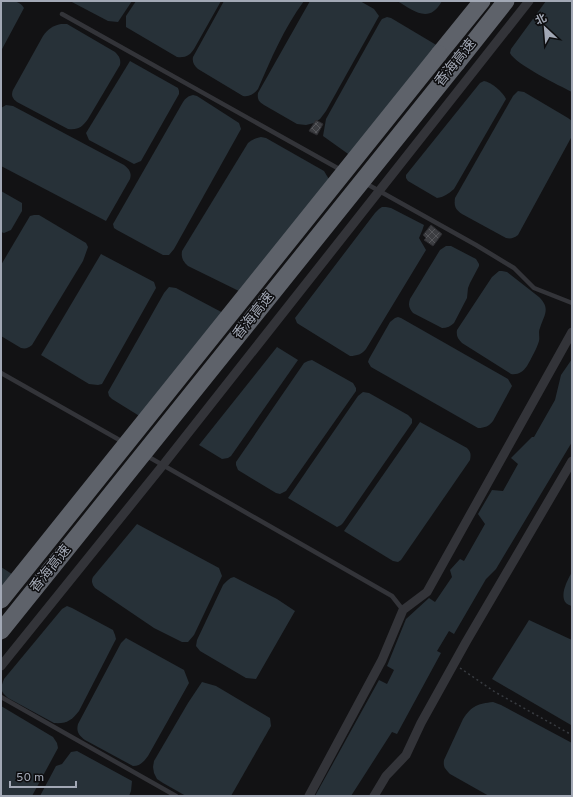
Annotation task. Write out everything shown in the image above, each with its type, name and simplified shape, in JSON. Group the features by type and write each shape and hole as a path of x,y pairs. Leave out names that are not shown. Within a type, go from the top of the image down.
{"highway":[{"name":"香海高速","path":"1,600 482,1"},
{"name":"香海高速","path":"1,631 506,1"}],"street":[{"path":"1,666 163,465 529,1"},
{"path":"309,796 382,660 403,610 426,592 572,332"},
{"path":"374,796 386,776 406,755 421,723 454,664 572,461"}],"lane":[{"path":"62,14 352,176"},
{"path":"359,179 514,268 534,288 572,303"},
{"path":"1,373 129,446"},
{"path":"136,450 392,596 403,610"},
{"path":"1,697 176,796"}],"path":[{"path":"454,664 495,692 572,735"}],"shaded area":[{"path":"1,1 17,2 24,8 1,51"},
{"path":"70,1 132,1 118,22 108,21"},
{"path":"136,1 221,1 192,51 187,56 177,57 126,27 126,16"},
{"path":"224,1 304,1 284,33 258,89 250,96 243,96 198,69 193,62 193,57"},
{"path":"310,1 360,1 374,9 379,16 326,111 320,119 314,123 306,125 297,124 261,103 258,93"},
{"path":"397,1 442,1 437,8 426,14 415,11"},
{"path":"546,1 572,1 572,92 529,69 514,58 510,53 511,49"},
{"path":"387,17 438,46 351,156 323,136 326,119 380,22 382,19"},
{"path":"61,24 67,24 115,52 119,56 120,61 120,65 88,119 82,126 75,129 68,129 17,102 12,95 13,90 43,36 50,28"},
{"path":"130,61 178,88 179,91 179,94 141,161 134,164 89,140 86,133"},
{"path":"484,81 490,83 502,93 506,99 454,189 446,195 437,198 408,181 406,175 480,83"},
{"path":"518,91 524,92 572,121 572,136 518,235 512,238 506,238 462,214 456,209 455,198 513,96"},
{"path":"193,95 197,96 239,123 241,129 174,249 169,255 163,255 117,230 114,228 113,224 183,102 187,97"},
{"path":"6,105 13,106 124,165 130,171 131,177 106,221 1,166 1,108"},
{"path":"261,137 266,138 324,171 330,181 243,293 188,266 183,259 182,251 248,143"},
{"path":"1,191 22,203 22,211 11,230 4,233 1,232"},
{"path":"382,207 391,208 424,225 419,238 426,250 366,349 355,356 350,356 297,323 295,318 375,213"},
{"path":"39,215 86,243 88,247 83,261 32,345 27,348 21,348 1,336 1,265 30,216"},
{"path":"446,246 451,246 476,259 479,266 468,288 467,298 454,323 449,327 442,328 413,313 409,303 440,250"},
{"path":"101,254 154,282 156,288 102,384 98,385 89,384 41,355"},
{"path":"499,271 507,272 539,297 543,301 546,309 545,316 539,330 539,341 529,363 520,373 516,374 511,374 462,343 458,339 457,334 457,330 492,277"},
{"path":"169,287 176,288 227,315 141,417 112,399 108,392 164,293"},
{"path":"398,317 508,379 512,386 490,424 485,427 478,428 371,367 368,362 369,359 390,322"},
{"path":"277,347 298,360 231,456 222,459 199,445"},
{"path":"572,359 572,442 496,569 486,579 454,634 449,631 437,651 441,653 397,734 392,732 351,796 315,796 379,680 387,684 394,670 387,666 406,619 429,598 435,602 452,577 450,570 460,559 464,561 485,524 478,514 492,490 503,491 518,464 511,458 532,437 534,437 555,400 561,375"},
{"path":"312,360 353,383 356,391 286,491 280,494 276,493 238,470 236,462 304,363"},
{"path":"363,392 369,393 408,415 412,419 412,423 343,523 337,527 288,498 358,396"},
{"path":"420,422 467,448 471,455 470,460 401,560 398,562 393,561 344,531"},
{"path":"137,524 219,568 222,576 194,635 188,642 182,642 154,628 95,588 93,584 93,577"},
{"path":"1,567 15,576 1,594"},
{"path":"572,572 572,606 566,603 563,596 568,579"},
{"path":"234,577 277,599 295,611 256,679 246,678 200,651 196,646 197,640 223,585 229,579"},
{"path":"67,606 113,630 116,639 79,711 69,721 54,723 8,698 2,692 1,688 4,679 62,609"},
{"path":"529,620 572,640 571,725 492,679"},
{"path":"126,638 184,670 189,683 148,756 144,761 136,766 133,766 85,740 77,729 78,724 121,643"},
{"path":"202,682 216,686 270,718 271,726 231,796 186,796 157,779 154,773 154,761"},
{"path":"493,702 572,743 572,796 489,796 447,771 444,766 444,760 463,719 472,708"},
{"path":"1,706 53,737 57,743 58,748 32,796 1,796"},
{"path":"77,751 132,781 129,796 40,796 56,766 62,764 71,752"}],"building":[{"path":"316,120 323,124 317,135 309,131"},
{"path":"431,225 442,234 433,246 424,240 426,238 423,235"}]}
